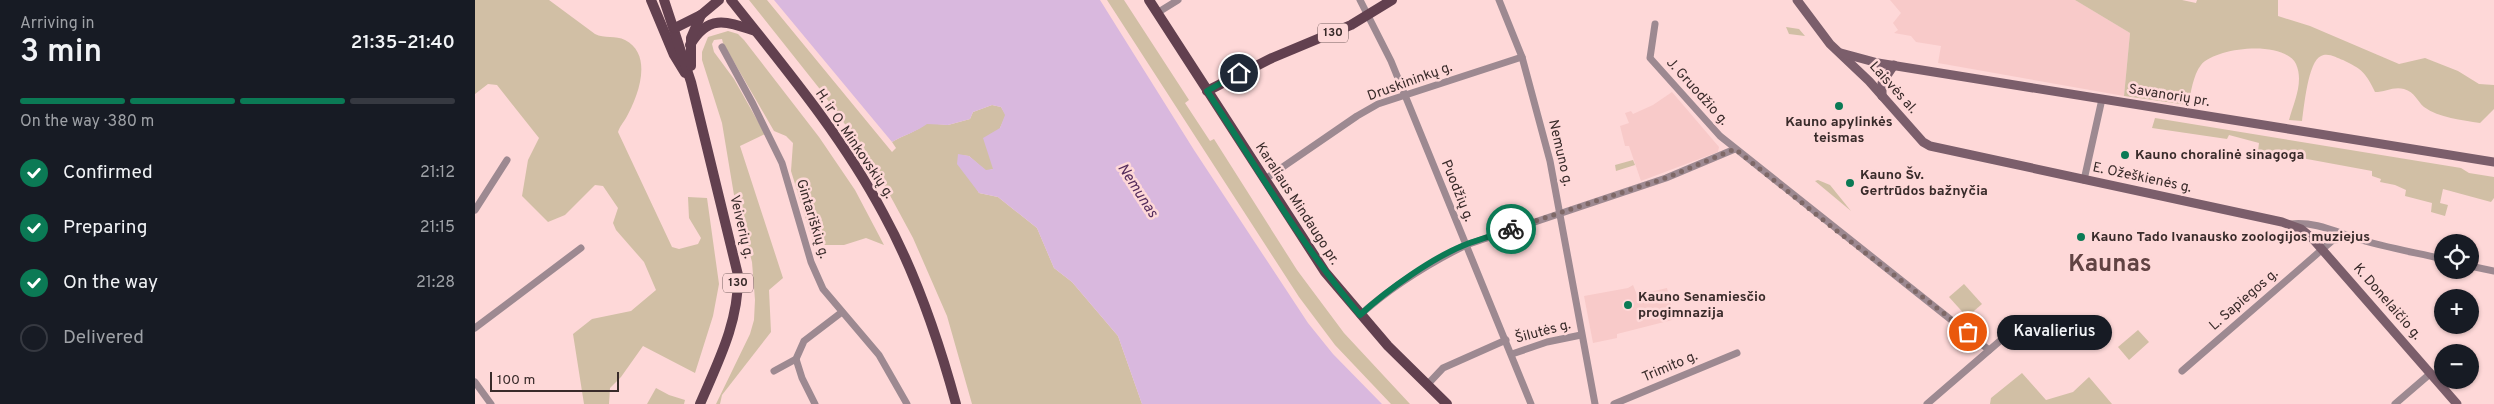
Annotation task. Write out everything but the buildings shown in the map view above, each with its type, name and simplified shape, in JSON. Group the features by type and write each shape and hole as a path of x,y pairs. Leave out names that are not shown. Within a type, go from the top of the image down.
{"main road":[{"name":"Veiverių g.","path":"651,0 674,55 691,82"},
{"name":"Veiverių g.","path":"665,0 691,82 733,252 738,285 733,326 700,404"},
{"path":"674,55 675,28 701,15 719,0"},
{"name":"H. ir O. Minkovskių g.","path":"731,0 835,136 883,212 900,245 927,310 956,404"},
{"name":"Karaliaus Mindaugo pr.","path":"1149,0 1325,272 1360,315 1447,404"},
{"name":"130","path":"1207,91 1239,73 1369,16 1392,0"},
{"name":"Laisvės al.","path":"1797,0 1830,44 1882,96 1923,142"},
{"path":"691,82 690,45 693,29 701,15"},
{"path":"690,45 703,28 719,22 731,23 756,32"},
{"name":"Savanorių pr.","path":"1841,53 1894,65 2494,162"},
{"path":"1882,96 1882,83 1894,65"},
{"name":"E. Ožeškienės g.","path":"1923,142 1941,150 2290,224"},
{"name":"K. Donelaičio g.","path":"2290,224 2301,229 2322,249 2457,404"}],"street":[{"path":"1157,12 1178,0"},
{"name":"Puodžių g.","path":"1360,0 1405,94 1531,404"},
{"name":"Nemuno g.","path":"1499,0 1522,56 1546,145 1595,404"},
{"name":"J. Gruodžio g.","path":"1655,24 1650,58 1700,115 1735,149 1989,350"},
{"name":"Gintariškių g.","path":"722,47 782,163 818,278 826,294 843,312"},
{"name":"Druskininkų g.","path":"1264,180 1357,116 1379,104 1522,56"},
{"path":"2084,180 2102,99"},
{"path":"1360,315 1376,300 1441,257 1466,245 1666,178 1735,149"},
{"path":"475,210 507,160"},
{"name":"E. Ožeškienės g.","path":"2290,224 2301,223 2322,227 2355,238 2434,257"},
{"name":"E. Ožeškienės g.","path":"2322,249 2333,240 2355,238"},
{"path":"476,324 581,248"},
{"name":"L. Sapiegos g.","path":"2182,371 2322,249"},
{"path":"2479,268 2494,271"},
{"path":"774,371 796,359 804,341 843,312 879,354 907,404"},
{"path":"1927,404 2023,320"},
{"name":"Šilutės g.","path":"1512,354 1547,342 1581,335"},
{"name":"Šilutės g.","path":"1427,384 1443,368 1506,340"},
{"name":"Trimito g.","path":"1614,404 1737,353"},
{"path":"796,359 802,378 815,404"},
{"path":"2395,404 2431,373"},
{"path":"475,382 491,404"}],"shaded area":[{"path":"475,0 549,0 595,34 625,40 634,47 639,56 641,66 639,88 631,109 618,132 672,247 679,249 698,244 701,238 689,218 688,197 707,198 719,284 713,316 695,373 643,346 621,377 610,388 609,404 584,404 573,334 592,319 631,311 656,290 644,262 616,230 613,223 618,208 603,186 595,185 565,215 548,222 522,196 528,160 539,138 497,85 488,84 475,94"},
{"path":"749,0 767,0 892,152 896,148 892,142 927,123 948,125 970,119 973,112 992,105 1001,107 1006,115 1000,128 993,169 986,171 969,156 958,155 979,193 998,197 1037,228 1054,268 1072,282 1118,336 1142,404 972,404 947,316 913,238 872,162 819,88"},
{"path":"1107,0 1124,0 1189,100 1185,103 1210,141 1214,139 1297,270 1344,333 1410,404 1391,404 1335,345 1299,297"},
{"path":"1890,0 2075,0 2130,33 2124,96 1938,63 1941,46 1916,42 1911,36 1894,33 1898,30 1893,23 1901,13"},
{"path":"2075,0 2182,0 2196,3 2197,0 2278,0 2278,16 2310,26 2399,64 2425,58 2458,71 2479,84 2494,85 2494,109 2480,123 2444,116 2424,107 2408,90 2397,88 2375,92 2366,76 2355,66 2332,56 2324,55 2317,60 2310,75 2302,121 2289,120 2299,85 2296,64 2289,56 2265,49 2234,50 2209,59 2201,65 2196,74 2188,105 2124,96 2130,33"},
{"path":"1786,27 1799,29 1805,36 1789,34"},
{"path":"728,31 738,34 744,40 819,137 855,190 884,245 866,238 844,245 814,245 791,171 793,143 786,136 774,131 722,39 714,40 712,44 714,52 734,79 765,134 740,146 783,278 769,290 771,332 722,395 720,404 716,404 750,334 754,320 755,300 752,262 734,195 722,123 702,60 702,52 708,37"},
{"path":"1672,92 1719,147 1718,152 1641,181 1629,146 1625,146 1620,126 1629,123 1625,113 1631,111 1633,114 1653,105"},
{"path":"2155,118 2461,168 2469,173 2494,177 2494,198 2491,202 2443,189 2440,203 2448,205 2445,216 2431,212 2432,203 2405,196 2406,190 2395,185 2380,182 2381,179 2372,176 2372,171 2296,157 2294,159 2258,151 2259,143 2229,135 2227,139 2152,128"},
{"path":"1633,160 1635,165 1616,171 1615,165"},
{"path":"1818,180 1830,185 1851,211 1815,181"},
{"path":"1964,284 1982,304 1967,317 1949,297"},
{"name":"Kauno Senamiesčio progimnazija","path":"1633,285 1637,295 1667,288 1673,314 1672,320 1617,334 1617,338 1593,343 1584,296 1628,288"},
{"path":"2138,330 2149,342 2129,360 2118,347"},
{"path":"2022,373 2046,400 2073,392 2089,377 2112,404 1990,404 1991,398"},
{"path":"656,388 685,400 684,404 647,404"}],"water":[{"name":"Nemunas","path":"774,0 1100,0 1194,150 1308,323 1333,354 1382,404 1142,404 1118,336 1072,282 1054,268 1037,228 998,197 979,193 957,164 958,154 969,156 986,170 993,169 983,138 1000,128 1005,115 1001,107 992,105 973,112 970,119 948,125 927,124 892,142"}],"way so far":[{"path":"1511,229 1666,178 1735,149 1968,332"}],"place":[{"name":"Kauno apylinkės teismas","path":"1839,106"},
{"name":"Kauno choralinė sinagoga","path":"2125,155"},
{"name":"Kauno Šv. Gertrūdos bažnyčia","path":"1850,183"},
{"name":"Kauno Tado Ivanausko zoologijos muziejus","path":"2081,237"},
{"name":"Kauno Senamiesčio progimnazija","path":"1628,305"},
{"name":"Kavalierius","path":"1968,332"}],"district":[{"name":"Kaunas","path":"2110,265"}],"route":[{"path":"1239,73 1207,91 1291,223 1325,272 1360,315 1376,300 1441,257 1466,245 1511,229"}]}
